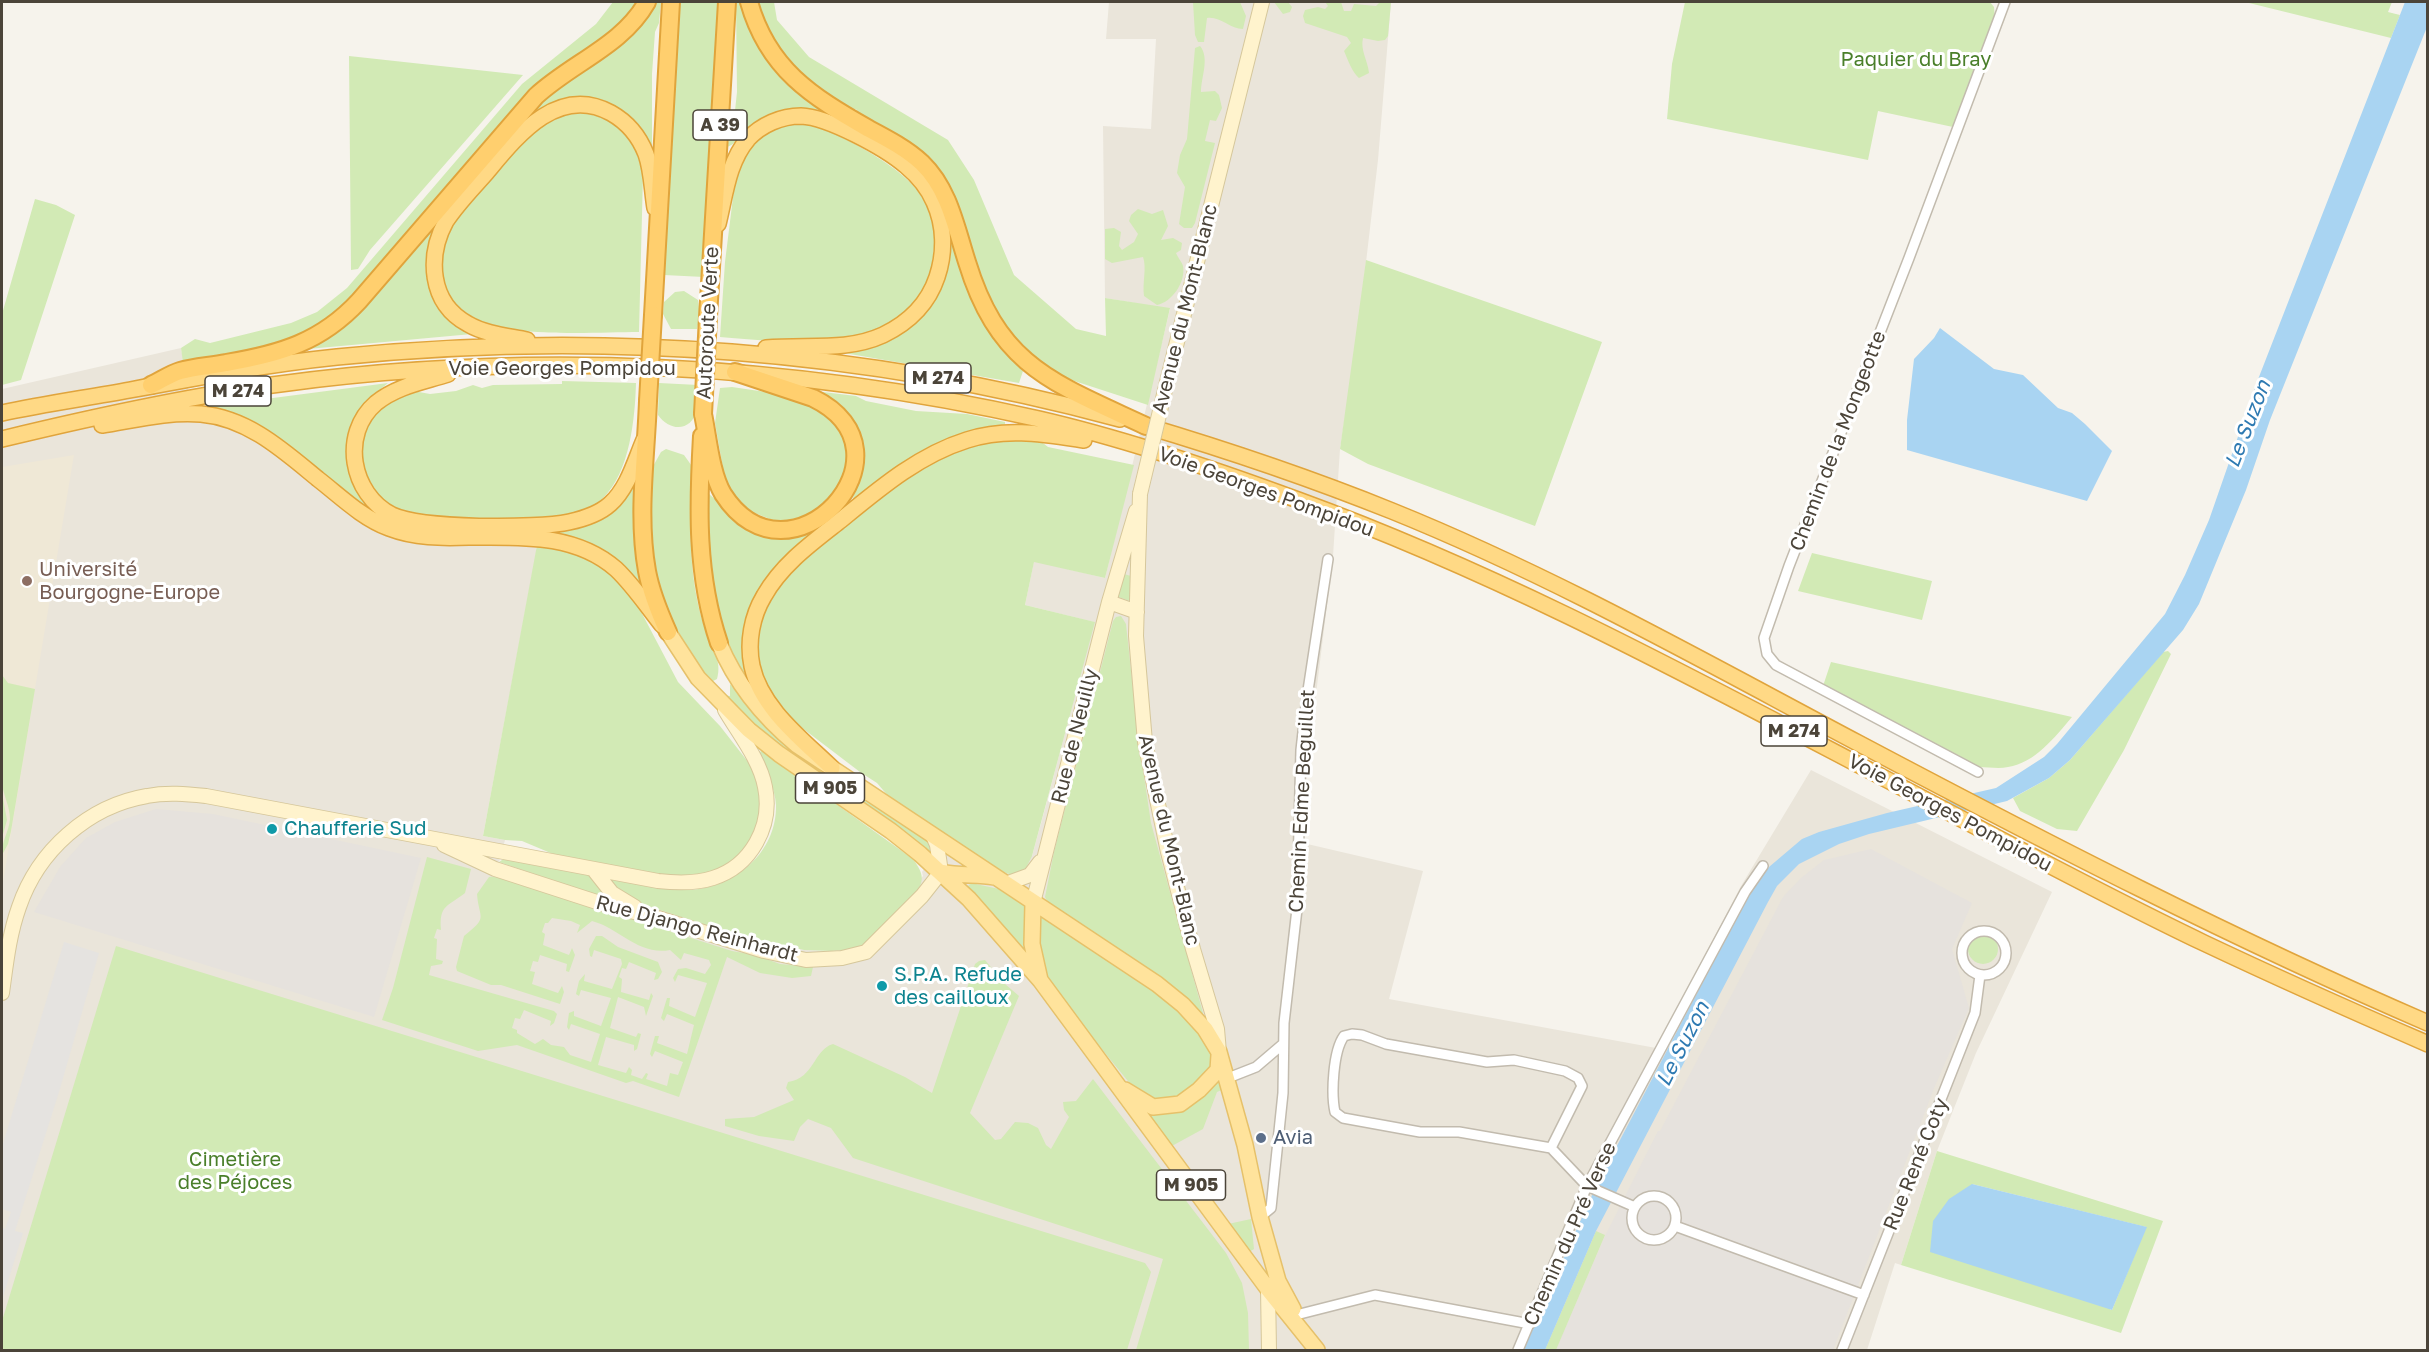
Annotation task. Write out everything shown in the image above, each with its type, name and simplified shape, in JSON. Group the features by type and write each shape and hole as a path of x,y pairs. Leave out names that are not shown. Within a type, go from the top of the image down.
{"highway":[{"path":"150,385 179,371 248,359 300,344 337,323 367,293 532,100 558,78 616,39 635,21 647,2"},
{"name":"A 39","path":"668,632 651,592 644,551 652,315 671,2"},
{"name":"Autoroute Verte","path":"718,643 705,595 700,559 699,519 708,317 727,2"},
{"path":"748,2 770,52 797,83 824,103 906,150 932,174 951,210 982,303 994,326 1012,349 1035,369 1060,385 1146,426"},
{"path":"556,346 493,333 469,325 447,305 435,278 435,247 446,221 515,138 539,118 555,110 572,106 600,108 622,120 636,135 646,155 658,228"},
{"path":"713,248 732,168 743,146 749,138 767,124 795,117 810,117 830,123 874,146 907,167 921,181 934,201 942,235 941,262 929,295 916,313 892,331 872,340 846,345 776,347 726,352"},
{"name":"Voie Georges Pompidou","path":"2,413 150,385 337,357 481,347 556,346 642,346 833,362 909,373 1046,400 1146,426 1312,480 1394,512 1510,564 1652,634 2037,837 2285,959 2427,1023"},
{"name":"Voie Georges Pompidou","path":"6,438 122,411 276,384 371,374 469,368 630,366 735,372 899,392 1044,420 1148,450 1302,501 1484,576 1655,658 2074,878 2200,941 2427,1044"},
{"path":"469,368 395,391 370,410 360,424 354,457 359,478 376,504 391,514 419,522 468,525 553,524 590,516 609,505 621,491 647,431"},
{"path":"703,414 719,485 736,509 754,522 770,528 797,528 822,517 842,497 852,471 854,451 849,431 839,416 824,403 813,398 735,372"},
{"path":"6,438 166,416 200,414 220,417 245,426 269,440 364,515 386,527 426,537 532,538 559,541 588,550 608,563 623,577 668,632"},
{"path":"832,768 778,714 763,692 752,665 750,642 754,616 764,596 784,569 812,543 902,472 941,450 968,439 1000,432 1035,433 1148,450"}],"main road":[{"name":"Avenue du Mont-Blanc","path":"1260,1217 1245,1145 1219,1052 1217,1029 1193,949 1156,799 1145,742 1136,636 1140,494 1262,2"},
{"name":"Rue de Neuilly","path":"1040,980 1032,944 1033,903 1109,602 1140,494"},
{"path":"1109,602 1137,612"},
{"name":"Rue de Neuilly","path":"668,632 686,662 720,703 749,730 778,754 860,808 941,872 969,899 1040,980 1268,1289"},
{"name":"M 905","path":"718,643 727,663 755,706 779,730 832,768 1168,992 1205,1029 1219,1052"},
{"path":"2,993 14,921 36,871 48,855 93,815 121,803 147,796 178,793 206,796 658,881 702,881 729,871 751,852 760,835 765,818 765,787 758,766 720,703"},
{"path":"933,836 937,845 941,872 962,876 981,874 1003,880 1030,875 1044,858"},
{"name":"Rue Django Reinhardt","path":"429,837 495,869 606,905 788,957 806,960 856,956 871,949 922,896 941,872"},
{"path":"593,869 619,899 658,918"},
{"path":"1113,1081 1153,1107 1169,1107 1192,1097 1218,1070 1219,1052"},
{"name":"M 905","path":"1260,1217 1268,1289 1269,1350"},
{"path":"1260,1217 1278,1281 1296,1315 1323,1350"},
{"path":"1268,1289 1279,1316 1305,1350"},
{"path":"1268,1289 1317,1350"}],"street":[{"name":"Chemin de la Mongeotte","path":"1978,772 1776,665 1767,654 1764,638 1789,566 1926,214 2005,2"},
{"name":"Chemin Edme Beguillet","path":"1260,1217 1270,1208 1283,1093 1284,1023 1297,909 1301,750 1308,686 1328,559"},
{"name":"Chemin du Pré Verse","path":"1518,1350 1587,1186 1739,902 1763,866"},
{"path":"1982,930 1990,931 2002,939 2007,954 2001,968 1995,972 1980,975 1974,973 1964,962 1962,948 1969,936 1982,930"},
{"name":"Rue René Coty","path":"1842,1350 1976,1012 1980,975"},
{"path":"1551,1148 1581,1086 1578,1078 1565,1071 1514,1060 1487,1062 1386,1044 1352,1034 1344,1036 1338,1044 1333,1100 1335,1112 1343,1118 1420,1132 1459,1132 1551,1148 1587,1186 1635,1206"},
{"path":"1228,1078 1256,1067 1283,1044"},
{"path":"1653,1195 1667,1199 1675,1211 1675,1226 1665,1237 1644,1238 1638,1233 1632,1221 1635,1206 1646,1197 1653,1195"},
{"path":"1675,1226 1864,1295"},
{"path":"1296,1315 1374,1295 1530,1324"}],"shaded area":[{"path":"1109,2 1391,2 1378,160 1357,339 1340,449 1333,556 1304,792 1303,843 1423,871 1389,999 1656,1048 1741,886 1811,770 2052,892 1976,1053 1937,1151 1901,1265 1895,1263 1867,1350 2,1350 2,389 181,348 191,407 204,407 374,513 443,518 538,518 536,554 483,836 505,840 499,862 636,902 726,932 804,950 854,949 923,876 922,872 948,834 982,857 1032,856 1046,805 1094,622 1025,605 1034,561 1105,578 1170,309 1105,298 1103,126 1151,129 1156,39 1106,39"},
{"name":"Université Bourgogne-Europe","path":"74,455 35,689 2,888 2,467"},
{"path":"156,809 213,814 421,858 374,1017 34,912 60,867 86,838 115,822"},
{"path":"1871,849 1972,903 1952,949 1969,1008 1935,1086 1833,1350 1556,1350 1605,1236 1658,1131 1783,897 1801,878 1824,860"},
{"path":"64,942 99,953 59,1092 15,1231 23,1233 2,1300 2,1227 5,1229 11,1212 2,1209 2,1147"}],"green space":[{"path":"613,2 638,2 621,24 529,91 361,288 328,320 295,338 277,344 183,363 181,348 195,339 210,343 291,323 317,312 347,288 522,84 596,24"},
{"path":"653,2 661,2 659,23 655,32 652,74 652,151 642,132 569,99 546,105 530,115 537,103"},
{"path":"679,2 720,2 704,277 664,275"},
{"path":"736,2 741,2 753,34 826,110 825,114 755,124 727,147 734,120 737,92"},
{"path":"754,2 774,2 777,20 809,57 948,140 974,180 1014,275 1076,329 1106,336 1105,298 1170,308 1148,405 1059,376 1022,350 986,300 961,219 858,114 856,109 853,111 823,94 782,56"},
{"path":"1193,2 1240,2 1246,16 1243,29 1207,18 1204,42 1198,42 1195,35"},
{"path":"1274,2 1288,2 1292,7 1290,12 1283,14"},
{"path":"1325,2 1341,2 1344,11 1351,11 1354,4 1376,6 1380,2 1391,2 1388,36 1385,40 1363,38 1369,73 1359,78 1352,69 1344,51 1351,43 1347,37 1305,23 1303,16 1305,10 1318,7 1325,9 1328,6"},
{"name":"Paquier du Bray","path":"1685,2 1990,2 1994,7 1995,18 1953,127 1878,111 1868,160 1667,119 1672,64"},
{"path":"2245,2 2392,2 2388,12 2400,15 2391,38"},
{"path":"1200,46 1205,62 1201,92 1215,91 1219,95 1222,108 1216,121 1210,120 1205,141 1215,143 1195,223 1192,228 1184,228 1179,224 1185,187 1177,173 1180,155 1187,139 1195,48"},
{"path":"349,56 523,75 370,250 358,269 351,270"},
{"path":"577,112 603,118 622,131 635,149 640,161 643,175 639,332 528,331 486,323 469,316 452,300 443,279 441,256 449,229 522,140 537,126 557,117"},
{"path":"798,123 826,130 851,142 886,163 912,185 922,197 933,226 934,244 930,274 923,291 912,306 899,318 873,332 853,337 808,342 720,337 725,262 736,173 755,140 773,128"},
{"path":"35,199 56,205 75,215 21,380 2,385 2,314"},
{"path":"1138,209 1152,214 1163,210 1168,226 1161,240 1173,238 1182,243 1181,250 1176,253 1183,266 1180,285 1173,296 1157,305 1144,296 1143,257 1112,263 1105,259 1105,229 1114,228 1121,232 1119,246 1122,250 1134,242 1138,234 1129,221 1131,215"},
{"path":"433,223 437,225 429,245 426,261 426,275 430,287 446,309 472,334 308,349 305,347"},
{"path":"951,230 970,289 985,322 1023,371 1019,383 844,353 887,341 903,333 918,320"},
{"path":"1366,260 1602,342 1535,526 1368,464 1340,449"},
{"path":"684,291 698,300 700,316 697,329 671,329 663,314 664,302 675,292"},
{"path":"562,381 636,383 632,428 625,459 612,487 600,501 588,509 563,517 546,519 424,517 399,510 387,503 369,481 361,454 366,426 374,414 394,400 417,389 419,392 430,394 456,391 473,385 482,388 493,385 562,384"},
{"path":"388,383 368,402 353,424 346,450 347,463 353,482 374,513 204,407"},
{"path":"659,383 698,385 697,409 694,417 686,425 674,427 658,415"},
{"path":"732,387 800,400 834,420 846,441 847,455 844,474 837,492 814,514 783,522 775,521 747,510 731,493 725,480 715,423 720,388"},
{"path":"823,392 856,396 866,401 916,411 967,414 1005,422 1005,424 967,433 852,502 858,479 859,457 822,397"},
{"path":"1039,440 1048,447 1134,465 1105,578 1034,562 1025,605 1095,622 1032,856 1024,872 1014,874 1000,870 889,797 877,783 793,721 774,697 763,677 757,649 764,610 777,588 794,567 901,481 947,453 990,441"},
{"path":"666,449 684,455 694,469 691,508 692,568 704,626 718,665 717,679 711,682 693,662 675,635 659,590 650,527 652,468 661,452"},
{"path":"635,485 635,536 641,586 542,532 570,528"},
{"path":"709,494 737,518 802,533 817,530 802,541 763,584 747,679 726,640 714,600 707,536"},
{"path":"537,545 547,545 588,557 618,578 637,604 678,682 720,726 752,767 760,796 758,827 751,843 726,867 697,876 652,875 553,854 522,841 483,836"},
{"path":"1812,553 1932,581 1922,620 1798,591"},
{"path":"1124,574 1131,576 1130,601 1116,596"},
{"path":"1121,616 1126,624 1138,736 1151,823 1203,1013 1202,1017 1049,905 1045,897 1054,852 1113,621 1116,617"},
{"path":"2168,651 2171,654 2124,750 2077,831 2057,829 2020,811 2013,798 2049,778 2070,760 2163,652"},
{"path":"1831,662 2072,717 2044,748 2018,765 2005,768 1979,767 1823,686"},
{"path":"2,675 8,683 35,689 11,831 2,855 10,819 2,783"},
{"path":"730,684 760,719 927,838 931,848 929,853 771,741 722,695 730,696"},
{"path":"762,751 913,859 919,868 922,880 916,893 866,943 854,949 804,950 726,932 636,902 621,895 607,877 658,888 689,890 722,883 750,865 769,838 776,805 772,785 759,752"},
{"path":"2,793 7,820 2,838"},
{"path":"427,857 471,869 465,893 449,904 441,916 441,930 437,929 434,938 437,939 436,959 443,961 442,964 431,966 429,975 554,1011 557,1014 554,1023 550,1026 551,1021 524,1010 520,1019 515,1018 512,1028 535,1044 543,1039 551,1045 564,1047 570,1055 591,1062 600,1034 571,1024 569,1030 567,1027 569,1013 574,1011 574,1016 601,1026 611,998 581,990 579,996 576,994 579,981 585,974 584,981 612,989 622,964 621,959 594,950 592,957 590,956 589,949 596,936 602,936 618,947 658,962 662,972 658,979 654,980 656,973 629,962 626,969 622,968 619,977 622,979 621,992 649,1000 651,993 653,996 646,1016 644,1007 618,997 610,1028 636,1037 638,1033 641,1034 637,1049 634,1051 634,1045 606,1037 598,1065 626,1073 629,1067 632,1070 631,1075 642,1079 646,1073 648,1074 646,1079 667,1086 670,1073 678,1075 683,1062 655,1051 652,1057 650,1054 655,1036 659,1036 657,1043 687,1054 694,1025 667,1014 664,1021 661,1018 667,998 670,998 669,1006 695,1017 707,983 678,975 675,982 673,978 678,969 686,968 705,974 711,965 709,960 684,953 681,960 670,950 649,949 592,921 577,933 580,925 552,918 545,923 542,932 545,934 543,945 569,955 572,948 575,955 569,972 566,971 567,964 540,955 538,962 533,961 530,971 535,972 532,984 558,993 562,986 564,992 560,1004 501,985 491,985 457,971 456,967 464,936 480,921 477,894 489,877 505,879 732,951 755,955 780,964 813,967 811,976 792,978 760,973 727,957 679,1097 633,1081 626,1083 517,1045 478,1051 382,1020 393,988"},
{"path":"505,858 588,873 609,899 499,862"},
{"path":"971,883 999,889 1024,905 1026,953 967,887"},
{"path":"1039,916 1112,960 1190,1021 1205,1041 1212,1059 1207,1074 1184,1092 1159,1102 1132,1086 1052,985 1046,974 1037,934"},
{"path":"1983,934 1994,938 1998,949 1994,960 1983,964 1972,960 1968,949 1972,938"},
{"name":"Cimetière des Péjoces","path":"116,946 1145,1263 1151,1272 1127,1350 2,1350 2,1321"},
{"path":"985,960 1005,984 1019,996 970,1113 995,1140 1001,1139 1015,1122 1028,1123 1038,1128 1046,1145 1051,1149 1069,1117 1064,1110 1063,1102 1076,1101 1093,1079 1226,1253 1242,1283 1248,1313 1249,1350 1136,1350 1163,1259 853,1158 831,1128 808,1119 800,1127 794,1141 759,1136 725,1126 725,1119 754,1117 794,1100 786,1088 788,1082 804,1075 821,1052 833,1044 905,1077 932,1093 975,964"},
{"path":"1222,1079 1224,1089 1217,1092 1203,1129 1170,1147 1141,1108 1193,1101"},
{"path":"1937,1151 2163,1221 2121,1333 1901,1265","holes":["1972,1184 2146,1227 2111,1310"]},
{"path":"1251,1219 1254,1249 1249,1252 1228,1224"},
{"path":"1596,1231 1605,1235 1556,1350 1545,1350"}],"water":[{"name":"Le Suzon","path":"2405,2 2427,2 2427,27 2270,420 2246,490 2199,604 2183,630 2070,760 2049,778 2007,801 1869,834 1839,844 1799,864 1777,886 1596,1231 1545,1350 1522,1350 1598,1182 1748,896 1769,867 1802,839 1819,832 1887,813 1996,788 2044,757 2057,744 2165,614 2209,520 2257,382"},
{"path":"1940,328 1994,369 2023,375 2058,408 2072,413 2085,424 2112,451 2087,501 1907,450 1907,420 1914,359 1934,338"},
{"path":"1972,1184 2147,1227 2112,1310 1930,1252 1933,1221 1949,1199"}],"place":[{"name":"Université Bourgogne-Europe","path":"27,581"},
{"name":"Chaufferie Sud","path":"272,829"},
{"name":"S.P.A. Refude des cailloux","path":"882,986"},
{"name":"Avia","path":"1261,1138"}]}
